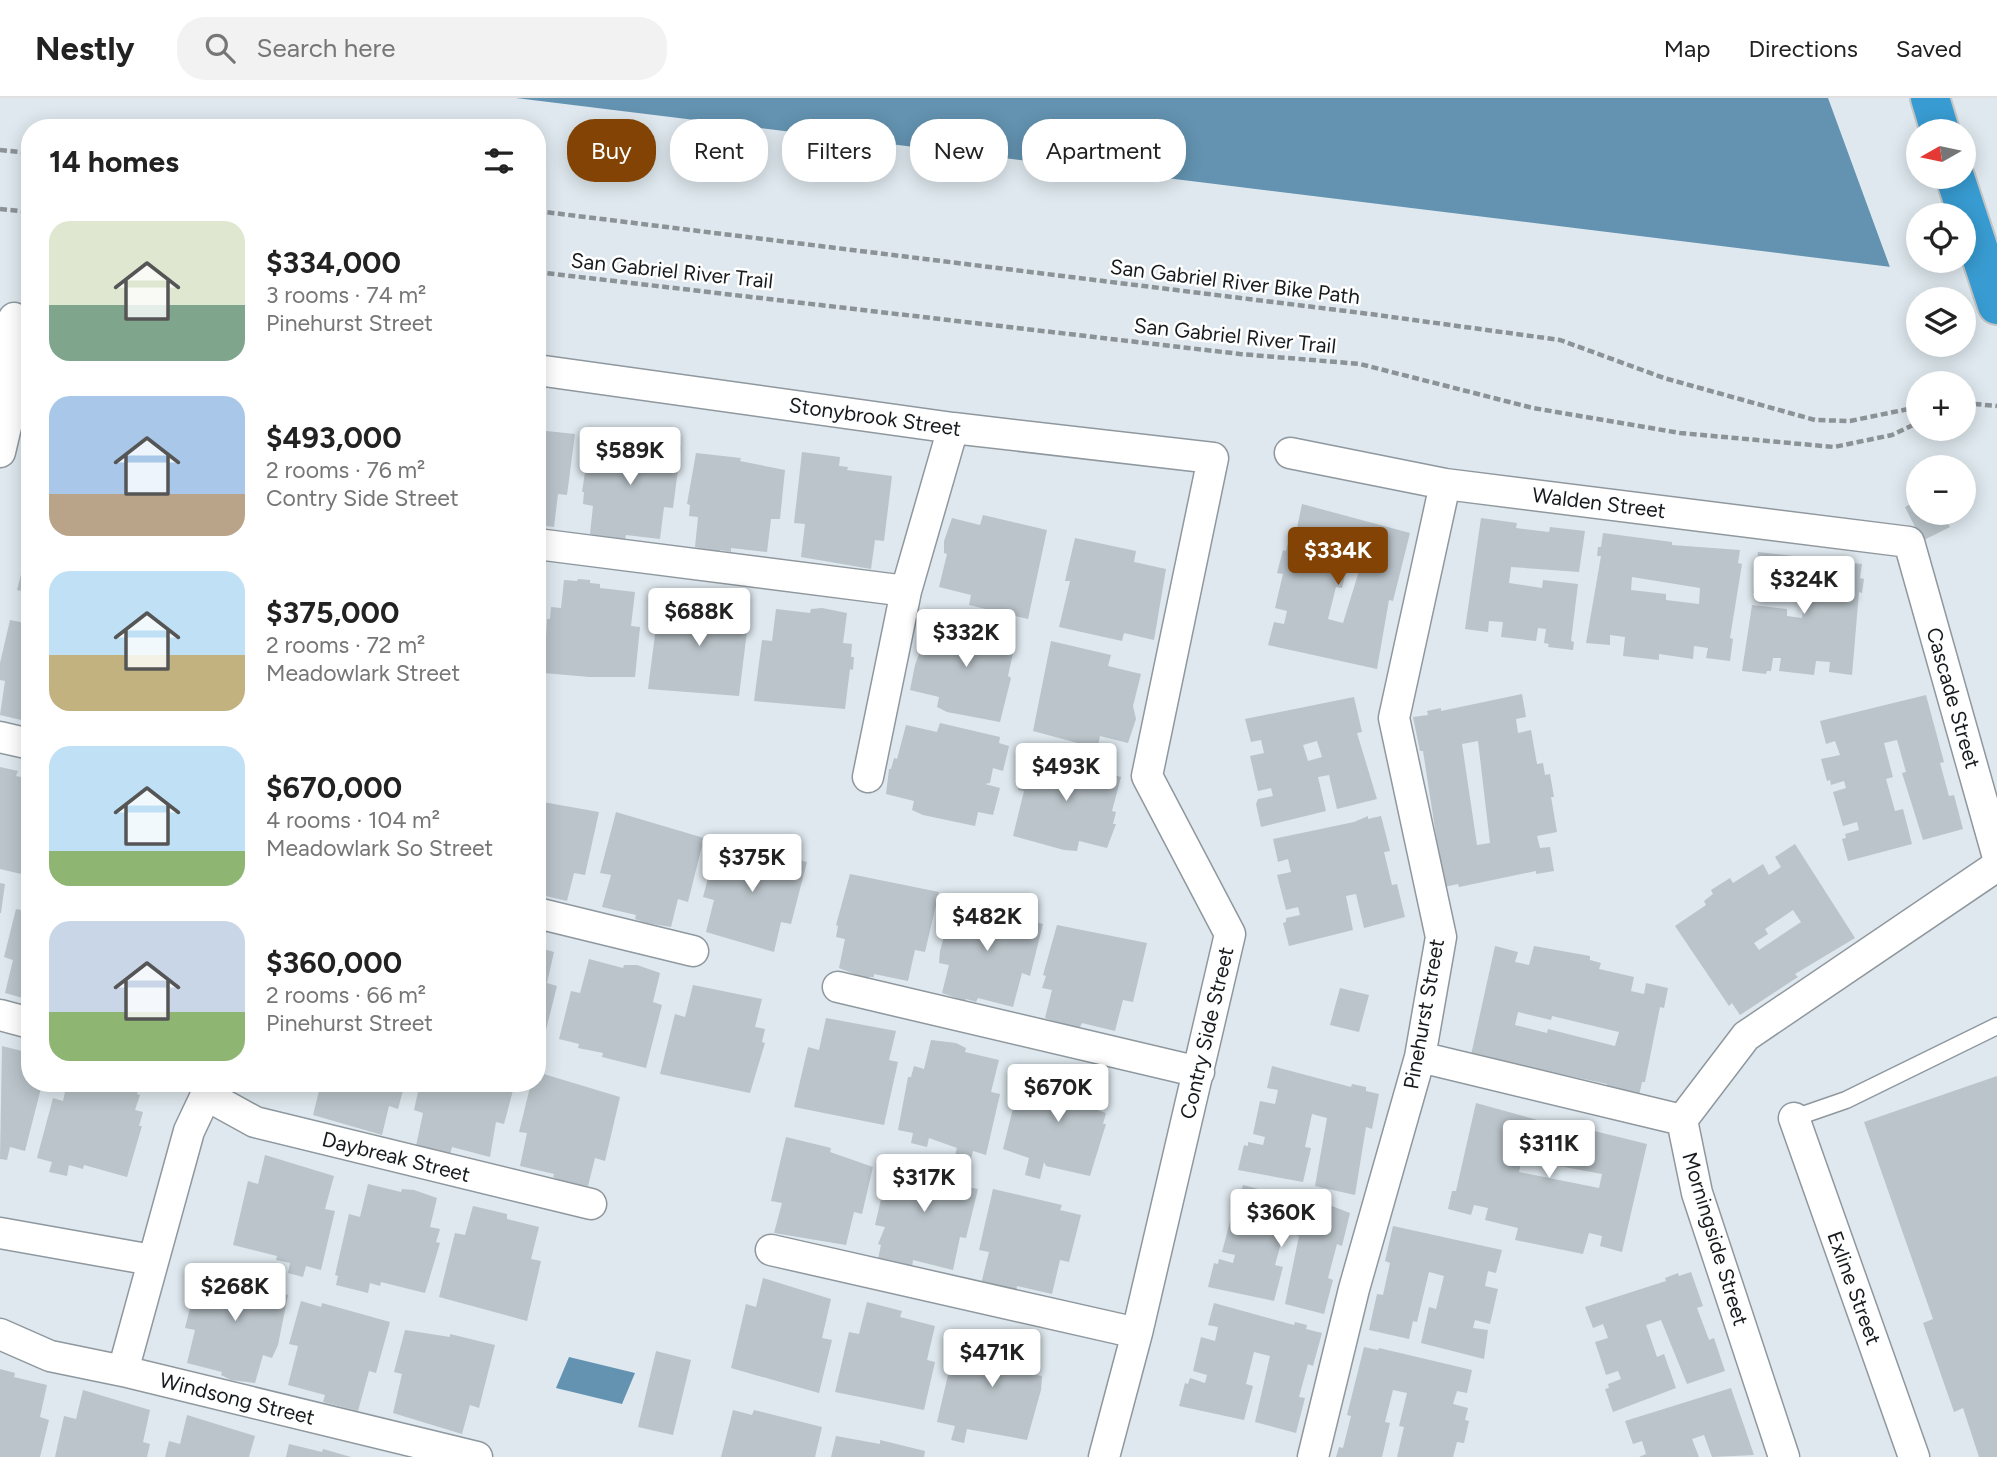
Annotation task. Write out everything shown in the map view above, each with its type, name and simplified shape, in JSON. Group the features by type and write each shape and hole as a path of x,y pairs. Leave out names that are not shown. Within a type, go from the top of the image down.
{"highway":[{"path":"1930,98 1936,119"},
{"path":"1959,189 1997,305"}],"street":[{"path":"0,452 13,397 14,318"},
{"name":"Stonybrook Street","path":"546,371 953,428 1213,458"},
{"path":"868,777 906,592 953,428"},
{"name":"Walden Street","path":"1290,453 1445,484 1909,542"},
{"name":"Contry Side Street","path":"1104,1457 1137,1333 1230,934 1147,776 1213,458"},
{"name":"Pinehurst Street","path":"1313,1457 1354,1290 1420,1057 1441,937 1394,718 1445,484"},
{"name":"Cascade Street","path":"1909,542 1997,854"},
{"path":"546,545 906,592"},
{"path":"0,737 21,742"},
{"path":"1420,1057 1682,1119 1745,1036 1997,866"},
{"path":"546,915 693,951"},
{"path":"838,987 1199,1072"},
{"path":"0,1015 21,1021"},
{"name":"Daybreak Street","path":"123,1371 188,1131 210,1092"},
{"name":"Daybreak Street","path":"216,1092 255,1122 591,1204"},
{"name":"Exline Street","path":"1794,1118 1914,1457"},
{"name":"Morningside Street","path":"1682,1119 1697,1192 1784,1457"},
{"path":"0,1233 152,1260"},
{"path":"771,1250 1137,1333"},
{"name":"Windsong Street","path":"0,1334 50,1356 123,1371 477,1457"}],"lane":[{"path":"1794,1118 1846,1100 1997,1026"}],"path":[{"path":"0,149 21,152"},
{"path":"0,209 21,211"},
{"name":"San Gabriel River Bike Path","path":"546,212 1560,340 1664,378 1815,420 1850,421 1906,409"},
{"name":"San Gabriel River Trail","path":"546,273 1227,352 1360,364 1475,394 1609,423 1734,439 1834,447 1892,435 1906,428"},
{"path":"1976,403 1997,406"}],"water":[{"path":"516,98 1997,98 1997,280 1940,273 1976,273 1976,203 1906,203 1906,269 1186,180 1186,119 1022,119 1022,160 1008,158 1008,119 910,119 910,146 896,145 896,119 782,119 782,131 768,129 768,119 687,119"},
{"path":"569,1357 635,1373 622,1404 556,1388"}],"pier":[{"path":"1828,98 1997,98 1997,283 1915,273 1976,273 1976,203 1906,203 1906,272 1891,270"}],"building":[{"path":"546,431 575,434 567,495 558,494 554,527 546,526"},
{"path":"590,439 681,446 673,508 664,507 660,539 626,535 625,539 614,540 590,534 593,506 583,504 582,492"},
{"path":"802,452 840,457 839,466 848,467 847,470 892,476 884,541 875,540 871,569 801,557 805,524 794,523"},
{"path":"696,453 741,458 740,461 785,470 780,519 771,519 767,552 731,548 731,552 720,550 720,553 695,547 698,517 689,516 690,505 687,504"},
{"path":"1302,504 1410,533 1393,601 1389,600 1377,669 1268,645 1274,622 1284,624 1287,611 1275,608 1283,574 1277,573 1289,539 1304,543 1307,530 1297,528","holes":["1350,555 1363,558 1343,623 1328,619 1336,587 1342,588"]},
{"path":"983,515 1047,530 1028,619 969,605 971,595 939,587 947,554 944,553 944,541 952,518 980,525"},
{"path":"1481,518 1517,523 1516,528 1549,532 1550,527 1585,531 1579,572 1511,567 1509,583 1542,588 1543,580 1578,584 1571,641 1574,642 1573,650 1548,647 1549,644 1544,643 1546,629 1538,628 1536,641 1501,637 1503,622 1489,621 1488,632 1465,629"},
{"path":"1914,525 1950,527 1922,541"},
{"path":"1603,533 1672,542 1672,545 1740,550 1738,563 1742,564 1730,638 1733,639 1730,661 1706,658 1708,648 1694,646 1693,659 1659,654 1659,660 1623,656 1625,637 1610,635 1610,645 1586,643 1601,556 1597,556 1598,547 1601,547","holes":["1632,577 1700,588 1699,604 1666,600 1666,594 1631,590"]},
{"path":"1075,538 1136,551 1134,562 1166,569 1154,640 1124,633 1122,641 1059,627 1070,581 1065,581"},
{"path":"1758,552 1794,556 1793,562 1826,566 1826,560 1862,564 1860,578 1864,579 1862,593 1859,592 1852,675 1829,672 1830,662 1816,661 1814,675 1779,671 1781,658 1773,658 1771,671 1766,674 1742,671 1752,605 1787,609 1787,616 1802,618 1804,603 1787,601 1787,597 1753,593"},
{"path":"21,574 21,591 17,590"},
{"path":"564,580 590,580 590,583 600,584 600,588 635,592 631,626 640,627 635,677 546,673 547,619 550,619 551,607 561,608"},
{"path":"670,596 740,600 736,630 747,631 739,696 648,689 656,627 666,628"},
{"path":"822,608 847,613 843,643 852,644 851,657 854,657 845,709 754,701 762,640 772,641 776,609 810,613 811,609"},
{"path":"10,620 21,622 21,720 0,715 5,681 0,680 0,663"},
{"path":"967,620 1015,632 1010,652 1013,653 1008,676 1011,678 1000,722 947,712 937,707 939,697 910,690 915,665 919,654 923,655 931,621 965,629"},
{"path":"1051,641 1111,655 1108,666 1141,674 1133,706 1136,719 1128,743 1100,736 1098,746 1085,745 1033,731"},
{"path":"1522,694 1526,717 1516,719 1518,733 1531,730 1537,764 1543,763 1545,775 1550,774 1557,832 1537,836 1540,848 1550,847 1554,871 1536,874 1536,871 1459,887 1458,884 1444,887 1423,751 1420,751 1413,717 1428,715 1427,711 1441,708 1441,711","holes":["1478,741 1490,843 1477,845 1462,744"]},
{"path":"1926,695 1944,762 1940,763 1949,796 1954,795 1963,829 1923,840 1902,773 1906,772 1897,740 1884,743 1893,777 1886,779 1895,811 1903,809 1912,844 1848,861 1842,839 1846,838 1845,834 1859,830 1857,822 1843,826 1833,792 1846,788 1844,781 1831,785 1830,780 1827,781 1821,759 1840,755 1835,741 1826,744 1820,721"},
{"path":"1354,697 1362,732 1357,733 1377,799 1337,809 1329,775 1318,777 1326,811 1261,827 1256,804 1258,799 1273,796 1271,788 1258,791 1250,756 1264,753 1261,740 1251,742 1245,719","holes":["1317,741 1322,757 1308,761 1303,745"]},
{"path":"940,723 1000,737 999,743 1009,746 1003,771 993,768 990,783 985,784 1000,788 993,815 978,812 975,826 923,815 912,810 914,801 886,794 889,769 894,758 897,759 906,725 937,732"},
{"path":"1041,748 1089,759 1087,768 1121,777 1112,811 1116,812 1113,824 1116,824 1107,848 1079,841 1077,851 1064,850 1013,836 1024,791 1018,790 1024,766 1037,768"},
{"path":"0,767 18,771 16,776 21,777 21,874 0,869"},
{"path":"546,803 599,812 585,875 574,873 567,901 546,896"},
{"path":"616,812 704,838 688,902 678,899 671,927 646,923 635,919 636,915 602,907 611,875 600,873"},
{"path":"1368,816 1368,819 1381,816 1390,851 1384,852 1392,885 1397,884 1405,917 1364,928 1356,894 1346,896 1353,930 1289,946 1283,923 1286,918 1300,915 1298,907 1286,910 1277,875 1291,872 1288,859 1278,862 1273,839 1354,822"},
{"path":"718,840 807,862 791,924 781,922 774,952 706,932 714,900 703,897"},
{"path":"1795,844 1855,938 1795,974 1798,977 1740,1015 1732,1003 1729,1006 1675,926 1706,905 1704,901 1713,894 1711,890 1730,878 1733,883 1763,864 1769,875 1781,867 1775,857","holes":["1793,910 1801,922 1759,950 1754,943 1768,934 1765,929"]},
{"path":"850,874 939,892 925,952 915,950 908,981 874,974 874,977 862,977 839,968 845,939 836,937 836,925"},
{"path":"0,883 5,884 1,913 0,913"},
{"path":"954,899 1043,924 1030,976 1022,973 1013,1007 978,998 976,1002 965,1001 942,993 949,965 939,963 940,951"},
{"path":"16,909 21,910 21,997 5,993 13,960 4,957"},
{"path":"1057,925 1147,943 1133,1002 1123,1000 1115,1031 1082,1023 1080,1027 1069,1027 1045,1018 1052,990 1042,988 1046,976 1043,975"},
{"path":"1495,946 1518,952 1515,962 1529,965 1534,946 1590,956 1590,960 1601,963 1599,969 1634,977 1631,991 1644,994 1646,983 1668,988 1664,1008 1660,1007 1645,1082 1642,1082 1639,1096 1606,1088 1607,1084 1471,1055","holes":["1518,1012 1551,1020 1552,1016 1619,1032 1615,1046 1548,1029 1547,1033 1515,1025"]},
{"path":"546,950 554,952 547,983 557,986 546,1030"},
{"path":"589,959 623,968 624,965 637,965 660,973 653,1002 662,1005 646,1068 602,1057 603,1053 578,1048 579,1044 559,1039 571,991 580,993"},
{"path":"693,985 762,999 755,1027 765,1029 762,1042 765,1043 750,1093 660,1074 675,1014 685,1017"},
{"path":"1340,988 1369,995 1359,1032 1330,1025"},
{"path":"826,1018 896,1031 889,1060 898,1062 884,1125 794,1107 808,1047 819,1050"},
{"path":"931,1040 956,1043 966,1048 965,1052 999,1060 991,1092 1000,1094 986,1155 973,1151 970,1163 954,1159 957,1148 929,1138 927,1147 911,1143 913,1133 898,1130 908,1077 911,1077 914,1066 924,1069"},
{"path":"2,1046 21,1051 21,1092 40,1092 25,1151 10,1147 7,1160 0,1159"},
{"path":"1272,1066 1351,1087 1352,1084 1366,1087 1366,1091 1379,1094 1372,1129 1366,1127 1355,1195 1315,1186 1327,1118 1312,1114 1305,1147 1311,1148 1303,1182 1238,1170 1244,1145 1248,1146 1248,1142 1263,1145 1265,1137 1253,1134 1260,1101 1275,1104 1278,1090 1267,1088"},
{"path":"1032,1069 1067,1077 1067,1074 1079,1077 1080,1074 1103,1082 1097,1110 1106,1113 1103,1124 1106,1124 1090,1176 1046,1166 1044,1162 1040,1179 1025,1175 1029,1158 1003,1149 1015,1100 1024,1103"},
{"path":"546,1075 620,1097 605,1161 595,1158 588,1186 566,1183 553,1177 554,1174 520,1166 527,1133 519,1132 529,1092 546,1092"},
{"path":"1997,1076 1997,1457 1979,1457 1963,1408 1954,1412 1923,1323 1933,1319 1864,1122"},
{"path":"65,1092 138,1092 140,1095 135,1110 143,1112 139,1126 142,1126 127,1177 84,1165 83,1169 69,1165 67,1176 49,1172 52,1162 37,1158 53,1098 63,1101"},
{"path":"319,1092 403,1092 398,1109 389,1106 382,1135 313,1115"},
{"path":"418,1092 513,1092 504,1124 496,1122 490,1157 452,1147 450,1155 416,1146 423,1113 414,1110"},
{"path":"1476,1103 1577,1131 1578,1127 1647,1144 1622,1252 1600,1246 1602,1236 1589,1233 1583,1254 1515,1240 1518,1228 1485,1220 1488,1208 1474,1205 1471,1215 1448,1209 1452,1191 1456,1191","holes":["1522,1159 1602,1174 1599,1188 1519,1172"]},
{"path":"786,1137 831,1148 830,1152 873,1167 862,1214 854,1212 846,1245 774,1233 782,1203 771,1201"},
{"path":"904,1154 925,1159 921,1173 938,1177 942,1162 962,1167 958,1185 978,1189 966,1238 960,1237 953,1270 913,1260 912,1267 878,1259 881,1245 878,1244 885,1227 875,1225 889,1164 901,1167"},
{"path":"265,1155 334,1176 325,1209 335,1211 321,1270 306,1266 303,1277 288,1273 290,1263 276,1260 277,1256 233,1245 248,1181 258,1184"},
{"path":"368,1184 401,1192 402,1189 414,1190 437,1198 430,1227 440,1229 436,1242 440,1243 425,1293 381,1282 380,1286 370,1283 368,1293 336,1285 338,1276 335,1275 349,1214 360,1217"},
{"path":"1243,1185 1324,1206 1324,1203 1350,1213 1342,1246 1337,1244 1328,1278 1333,1280 1324,1314 1285,1304 1299,1236 1284,1232 1275,1265 1283,1267 1274,1301 1208,1287 1214,1263 1218,1264 1219,1259 1233,1263 1235,1255 1222,1252 1231,1218 1244,1222 1247,1208 1238,1206"},
{"path":"993,1189 1062,1205 1060,1210 1081,1215 1069,1262 1060,1260 1052,1294 1017,1286 1016,1292 981,1284 989,1252 979,1250"},
{"path":"473,1206 507,1214 507,1219 539,1227 531,1259 541,1261 527,1321 439,1297 455,1233 465,1235"},
{"path":"1393,1226 1502,1250 1496,1273 1488,1271 1485,1286 1498,1289 1490,1324 1475,1320 1473,1328 1488,1330 1484,1359 1421,1343 1429,1307 1436,1309 1444,1276 1429,1272 1417,1322 1413,1321 1409,1339 1369,1330 1377,1294 1383,1295 1390,1263 1385,1261"},
{"path":"200,1268 245,1280 246,1284 250,1270 279,1277 275,1292 288,1295 278,1345 272,1358 263,1355 255,1383 231,1380 221,1375 222,1372 187,1363 195,1330 185,1328"},
{"path":"1691,1272 1703,1306 1697,1308 1709,1340 1714,1338 1725,1371 1687,1384 1661,1320 1646,1325 1657,1357 1664,1354 1676,1388 1613,1412 1605,1389 1609,1388 1608,1384 1621,1379 1618,1371 1606,1375 1595,1342 1608,1338 1603,1324 1593,1328 1585,1307 1666,1281 1665,1278 1678,1273 1679,1276"},
{"path":"763,1278 831,1299 822,1338 832,1340 819,1393 731,1368 746,1304 756,1307"},
{"path":"301,1301 321,1307 322,1303 390,1322 376,1373 369,1371 358,1411 323,1402 325,1395 288,1385 298,1346 289,1344"},
{"path":"867,1302 902,1311 900,1317 935,1326 927,1360 935,1362 924,1410 835,1392 849,1332 859,1334"},
{"path":"1214,1303 1294,1325 1295,1322 1307,1325 1306,1329 1322,1333 1313,1366 1308,1364 1299,1397 1305,1398 1296,1433 1255,1422 1270,1356 1254,1352 1246,1384 1253,1386 1244,1420 1179,1406 1185,1383 1188,1384 1190,1378 1205,1383 1207,1375 1193,1371 1201,1337 1215,1341 1218,1327 1208,1325"},
{"path":"405,1330 450,1337 450,1334 495,1345 479,1408 470,1405 462,1434 393,1413 402,1374 394,1372"},
{"path":"969,1333 1039,1345 1032,1374 1042,1376 1041,1390 1027,1440 967,1429 964,1443 951,1440 955,1426 937,1422 951,1362 961,1364"},
{"path":"1364,1347 1379,1348 1472,1370 1467,1393 1457,1391 1453,1404 1468,1408 1465,1420 1469,1421 1464,1443 1457,1442 1453,1457 1397,1457 1404,1427 1399,1426 1407,1393 1393,1390 1385,1422 1390,1423 1382,1457 1336,1457 1339,1447 1343,1448 1351,1416 1347,1415"},
{"path":"656,1351 691,1360 673,1435 638,1427"},
{"path":"0,1369 15,1373 14,1377 47,1385 40,1417 49,1420 40,1457 0,1457"},
{"path":"1731,1388 1754,1455 1712,1457 1704,1435 1692,1439 1699,1457 1639,1457 1646,1454 1642,1441 1633,1444 1625,1421"},
{"path":"83,1390 150,1410 143,1442 150,1444 147,1457 55,1457 64,1416 76,1419"},
{"path":"733,1410 752,1415 754,1410 822,1427 815,1457 721,1457"},
{"path":"187,1415 255,1436 249,1457 165,1457 169,1441 180,1444"},
{"path":"836,1436 880,1444 880,1440 925,1451 924,1457 831,1457"},
{"path":"289,1444 322,1452 323,1449 351,1457 286,1457"}]}
